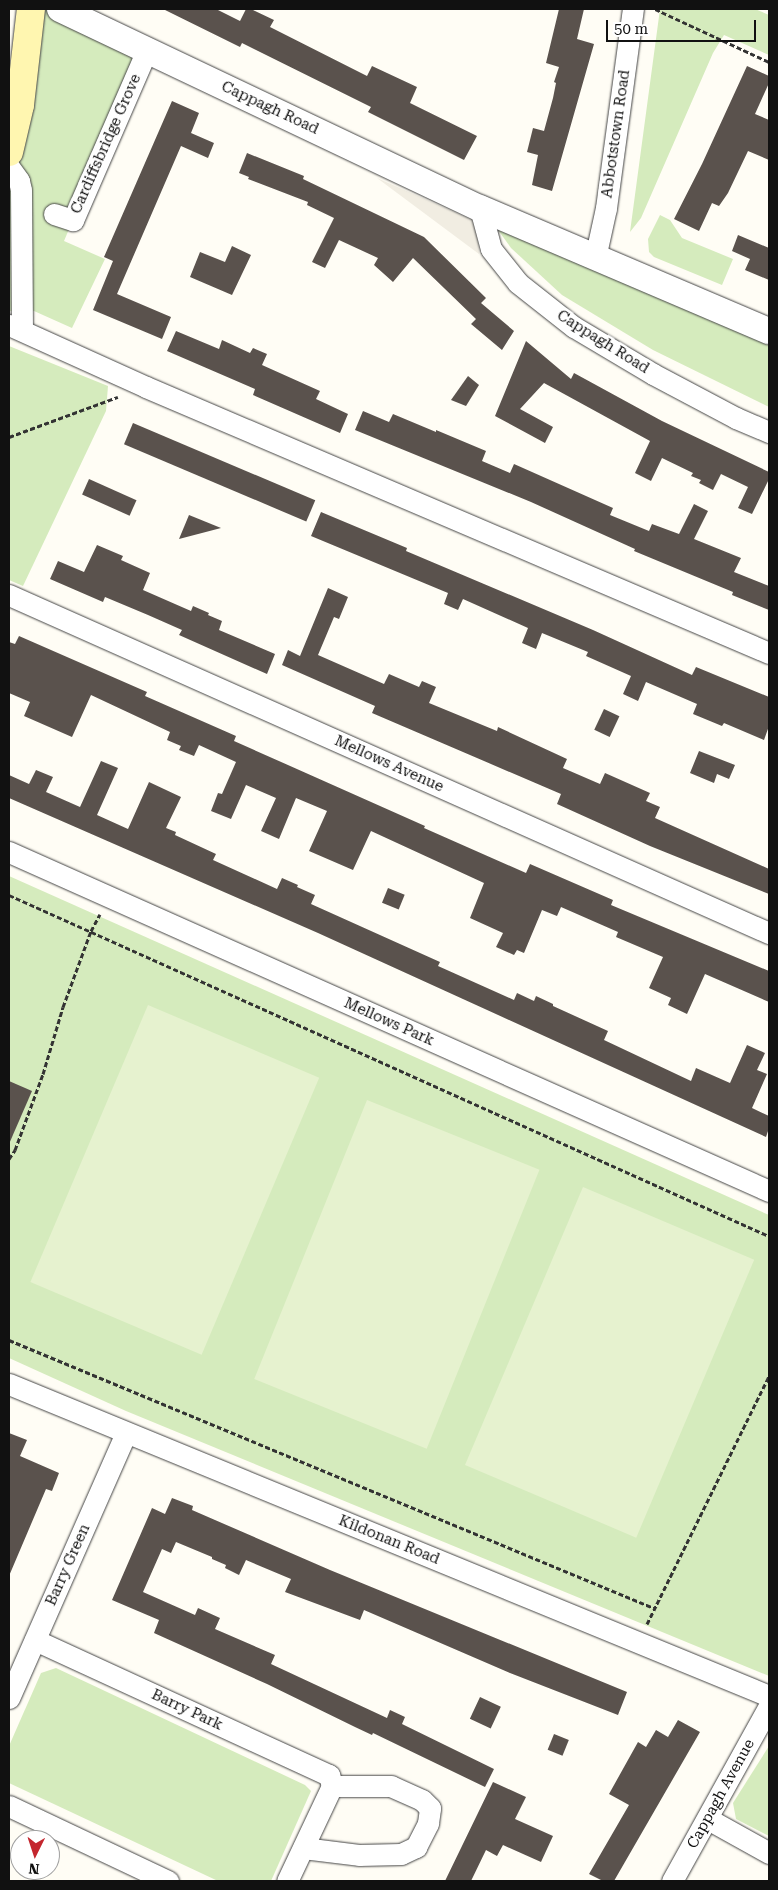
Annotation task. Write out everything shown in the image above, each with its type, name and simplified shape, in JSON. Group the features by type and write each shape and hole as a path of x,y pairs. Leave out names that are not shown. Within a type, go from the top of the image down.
{"main road":[{"path":"9,152 20,105 31,9"}],"street":[{"name":"Cappagh Road","path":"60,9 480,208 769,331"},
{"name":"Abbotstown Road","path":"595,258 606,208 633,9"},
{"name":"Cardiffsbridge Grove","path":"54,214 73,220 147,50"},
{"path":"9,167 19,181 22,190 15,327 146,387 769,653"},
{"name":"Cappagh Road","path":"480,208 491,249 518,283 574,327 736,418 769,432"},
{"name":"Mellows Avenue","path":"9,595 769,933"},
{"name":"Mellows Park","path":"9,852 769,1191"},
{"name":"Kildonan Road","path":"9,1384 769,1696"},
{"name":"Barry Green","path":"9,1698 126,1433"},
{"name":"Barry Park","path":"35,1640 328,1775 332,1786"},
{"name":"Cappagh Avenue","path":"672,1881 708,1820 769,1706"},
{"path":"287,1881 332,1786 391,1786 422,1800 430,1808 428,1823 416,1847 401,1854 359,1855 303,1848"},
{"path":"9,1806 168,1881"},
{"path":"708,1820 769,1854"}],"path":[{"path":"656,9 769,62"},
{"path":"9,437 146,387"},
{"path":"9,896 91,931 769,1236"},
{"path":"9,1158 14,1150 40,1083 63,1007 91,931 108,896"},
{"path":"9,1340 654,1608"},
{"path":"639,1643 654,1608 769,1376"}],"green space":[{"path":"33,9 60,9 145,50 64,241 105,259 72,328 34,311 9,311 9,154"},
{"path":"660,9 755,9 769,15 769,55 724,35 713,53 641,218 630,232"},
{"path":"660,215 670,220 682,238 733,259 722,285 654,257 649,252 648,239"},
{"path":"493,223 769,341 769,407 653,350 562,295 511,248"},
{"path":"9,346 108,386 106,411 23,586 9,580"},
{"path":"9,876 769,1215 769,1676 126,1411 9,1358"},
{"path":"148,1005 319,1078 202,1355 30,1282"},
{"path":"367,1100 539,1170 427,1449 254,1379"},
{"path":"583,1187 754,1260 636,1538 465,1465"},
{"path":"56,1668 305,1785 311,1791 271,1881 218,1881 9,1783 9,1746 41,1673"},
{"path":"769,1746 769,1836 736,1819 733,1803"}],"shaded area":[{"path":"377,178 477,222 479,254"}],"building":[{"path":"163,9 216,9 240,21 246,9 251,9 274,20 270,27 367,76 372,66 417,87 410,103 477,136 464,160 368,112 371,107 242,43 240,47"},
{"path":"559,9 584,9 577,39 594,44 552,191 532,185 538,155 527,152 533,128 544,131 553,98 556,83 554,82 559,67 546,63"},
{"path":"747,66 769,76 769,83 755,114 769,120 769,160 748,151 728,193 719,206 712,203 699,231 674,219 702,164"},
{"path":"172,101 199,113 191,133 214,143 208,158 181,146 117,294 171,317 162,339 93,310 113,261 104,257"},
{"path":"247,153 304,176 303,179 424,237 486,298 481,303 514,331 502,350 471,324 476,319 413,258 393,282 374,265 378,258 339,240 325,268 312,262 334,218 307,205 308,202 248,179 249,177 239,173"},
{"path":"738,235 769,248 769,280 745,270 750,259 732,251"},
{"path":"232,246 251,255 232,295 190,277 200,252 225,262"},
{"path":"176,331 219,349 222,340 250,353 253,348 267,354 262,365 320,391 316,399 348,414 340,433 253,395 255,389 167,351"},
{"path":"526,341 571,379 574,373 662,421 769,472 769,479 752,514 738,508 748,487 721,474 713,490 699,483 701,480 691,476 693,473 662,458 651,481 635,473 650,441 544,383 520,409 553,427 545,443 495,416"},
{"path":"468,376 479,385 466,406 451,400"},
{"path":"363,411 389,422 393,414 436,432 436,430 486,451 482,461 510,473 514,464 613,508 610,515 649,531 652,524 679,534 694,504 708,511 694,539 741,558 734,572 769,586 769,610 732,595 733,592 634,551 635,549 531,502 355,430"},
{"path":"133,423 315,500 306,522 124,444"},
{"path":"89,479 137,500 130,516 82,495"},
{"path":"321,512 407,548 406,551 593,630 692,675 696,667 769,697 769,726 764,740 724,723 722,726 693,714 697,704 646,682 638,701 623,694 631,676 586,656 588,652 542,633 536,649 522,643 528,628 463,599 458,610 444,604 448,593 311,536"},
{"path":"189,515 221,528 179,539"},
{"path":"97,545 123,556 121,560 150,573 143,590 191,611 193,606 209,613 208,615 222,621 219,630 275,654 267,674 179,635 182,630 148,615 105,597 103,602 50,579 58,561 84,572"},
{"path":"328,588 348,597 339,619 334,617 318,655 384,684 389,674 419,687 422,681 436,687 429,703 497,731 498,727 567,759 563,768 600,784 605,773 650,793 646,801 660,807 655,818 769,869 769,894 650,846 557,804 561,794 372,713 375,706 282,665 288,650 300,656"},
{"path":"19,636 147,692 145,696 236,736 234,741 425,826 424,828 526,873 530,864 613,900 611,905 769,971 769,1002 705,974 687,1014 668,1005 671,998 649,988 663,957 616,937 618,932 561,907 557,916 542,910 524,953 517,950 514,955 496,947 503,933 470,918 484,883 371,831 353,870 309,851 327,811 296,798 279,839 261,831 276,798 246,785 231,819 211,811 218,793 222,794 236,762 199,745 194,756 179,750 181,746 167,740 170,732 91,695 72,737 24,716 30,702 9,693 9,642 15,644"},
{"path":"604,709 619,716 610,737 594,730"},
{"path":"699,751 735,765 729,779 717,774 714,783 690,773"},
{"path":"101,761 118,768 97,815 128,829 149,782 181,797 166,828 176,832 175,835 216,854 213,860 277,889 282,878 298,885 297,887 315,895 311,904 440,962 438,966 514,1000 517,993 534,1001 536,996 553,1004 553,1006 608,1031 604,1040 691,1081 696,1068 730,1083 747,1045 765,1053 757,1070 767,1074 752,1108 769,1116 769,1128 766,1137 318,933 9,798 9,775 29,784 36,770 53,777 46,792 80,807"},
{"path":"388,888 405,895 399,910 382,903"},
{"path":"9,1081 32,1091 9,1144"},
{"path":"9,1433 27,1440 20,1456 59,1473 52,1491 46,1489 9,1576"},
{"path":"172,1498 193,1506 192,1510 330,1570 627,1692 618,1715 510,1673 364,1610 360,1620 285,1592 291,1579 246,1560 239,1575 225,1568 226,1565 212,1559 212,1557 176,1542 171,1553 162,1549 143,1592 195,1615 198,1608 220,1618 215,1629 275,1655 271,1664 387,1718 390,1710 405,1717 402,1724 494,1769 485,1787 373,1733 372,1735 267,1684 154,1633 159,1620 112,1600 152,1508 165,1514"},
{"path":"480,1697 501,1707 491,1728 470,1719"},
{"path":"678,1720 700,1732 614,1881 603,1881 589,1874 629,1805 609,1794 638,1742 646,1747 656,1730 668,1737"},
{"path":"554,1734 569,1740 562,1756 548,1750"},
{"path":"493,1782 526,1797 515,1819 553,1836 541,1862 503,1845 497,1856 486,1850 471,1881 445,1881"}]}
